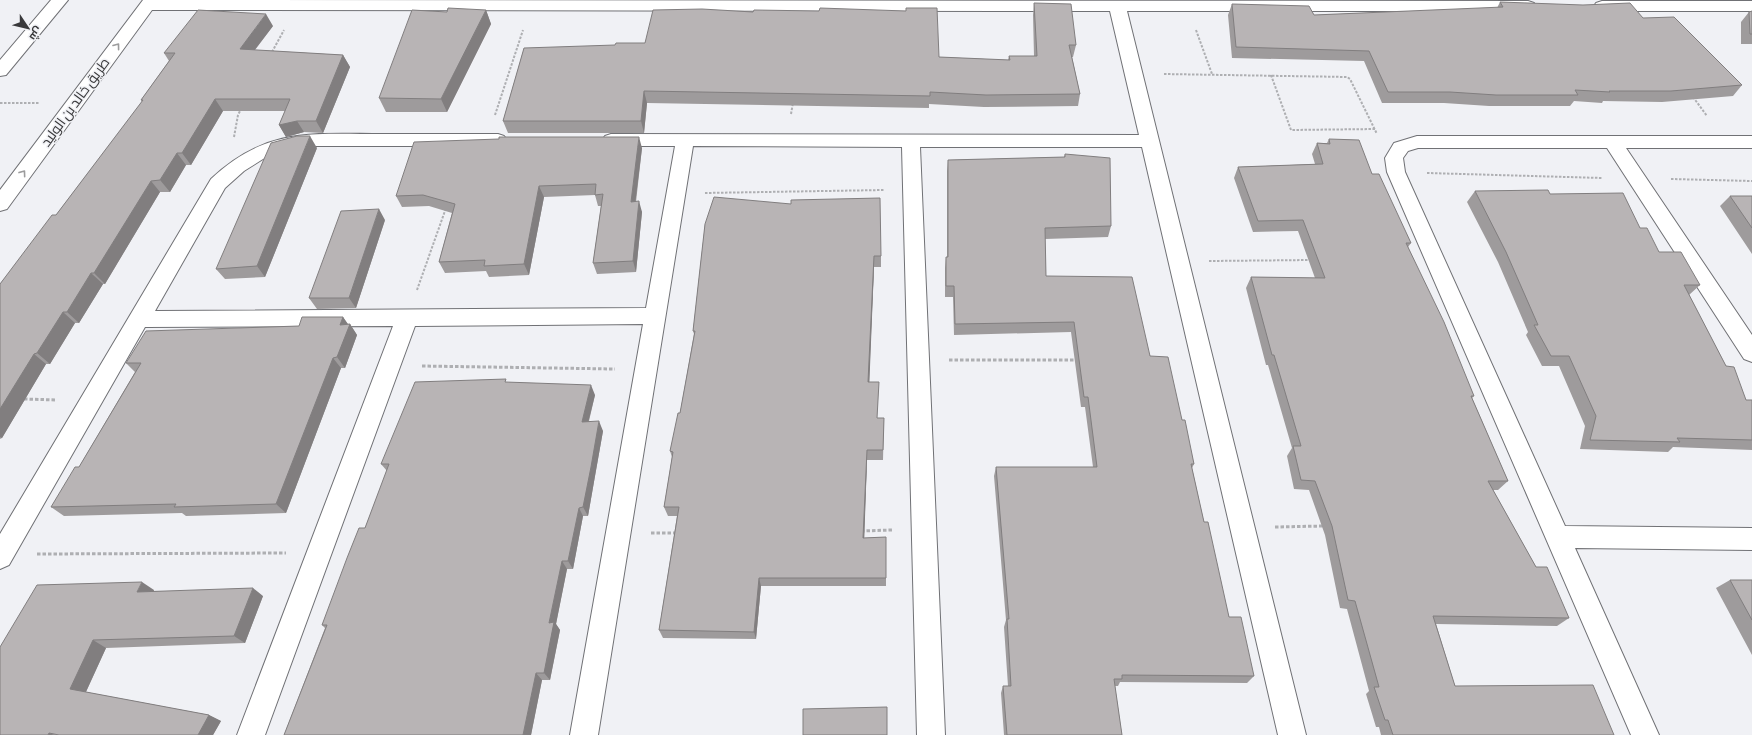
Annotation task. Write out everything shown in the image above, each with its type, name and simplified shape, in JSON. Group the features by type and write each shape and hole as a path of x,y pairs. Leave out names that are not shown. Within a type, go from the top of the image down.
{"street":[{"path":"0,71 60,0"},
{"path":"149,3 298,5 1116,3 1186,6 1545,6"},
{"name":"طريق خالد بن الوليد","path":"0,204 149,3"},
{"path":"1116,3 1292,735"},
{"path":"1585,6 1752,6"},
{"path":"1,556 218,184 234,168 255,154 273,147 304,140 518,140"},
{"path":"590,140 1149,141"},
{"path":"584,735 620,533 685,140"},
{"path":"911,141 931,735"},
{"path":"1645,735 1396,172 1394,158 1401,147 1417,142 1752,142"},
{"path":"1612,142 1752,353"},
{"path":"139,319 655,316"},
{"path":"251,735 407,318"},
{"path":"1557,537 1752,539"}],"path":[{"path":"272,53 298,5"},
{"path":"486,140 532,5"},
{"path":"1186,6 1212,74"},
{"path":"1133,73 1347,77 1350,79 1396,172 1752,181"},
{"path":"1270,75 1291,130 1375,129"},
{"path":"1689,92 1726,142"},
{"path":"789,140 793,101"},
{"path":"0,103 74,103"},
{"path":"234,168 234,133 241,108"},
{"path":"677,193 913,190"},
{"path":"407,318 446,206"},
{"path":"1178,261 1318,260"},
{"path":"919,360 1084,360"},
{"path":"389,366 646,369"},
{"path":"23,399 91,401"},
{"path":"1243,528 1330,526"},
{"path":"854,531 925,530"},
{"path":"620,533 682,533"},
{"path":"1,556 319,553"}],"building":[{"path":"1500,2 1583,5 1630,3 1643,18 1674,17 1742,85 1671,91 1609,91 1610,92 1575,90 1578,95 1496,95 1450,92 1388,92 1369,51 1236,47 1232,4 1309,6 1314,15 1503,7"},
{"path":"1034,3 1071,4 1076,45 1069,45 1080,94 986,95 930,92 930,96 644,91 641,121 503,121 524,48 645,43 653,10 702,9 753,12 754,10 819,11 820,8 906,11 906,8 937,8 939,57 1010,60 1009,56 1037,56"},
{"path":"448,8 486,10 441,99 379,98 412,10 447,12"},
{"path":"198,10 266,14 240,49 343,55 316,121 297,121 279,125 290,99 215,99 182,153 177,153 160,180 151,181 94,273 91,273 67,312 63,312 37,353 34,354 0,409 0,284 52,215 56,215 143,100 141,100 175,53 164,53"},
{"path":"1752,11 1752,34 1750,34 1749,12"},
{"path":"297,136 310,136 257,266 216,269 271,143"},
{"path":"499,137 639,137 631,202 639,201 633,261 593,263 603,194 595,195 596,184 539,186 524,264 484,266 485,260 439,262 455,204 423,195 396,196 414,142 499,139"},
{"path":"1329,139 1359,140 1372,174 1379,174 1411,243 1406,243 1444,322 1474,396 1471,396 1508,481 1488,481 1536,567 1547,567 1569,618 1433,616 1455,686 1593,685 1614,735 1393,735 1388,720 1385,720 1374,687 1379,687 1355,601 1348,600 1332,526 1315,481 1301,480 1293,446 1301,446 1274,355 1272,355 1251,277 1325,278 1303,220 1258,221 1238,167 1323,164 1317,143 1330,144"},
{"path":"1065,154 1110,158 1111,226 1045,228 1046,276 1132,277 1150,356 1168,357 1182,420 1185,420 1194,464 1191,464 1204,522 1208,522 1229,617 1241,617 1254,676 1122,675 1122,679 1114,679 1122,735 1007,735 1003,686 1011,686 1007,619 1009,619 996,467 1097,467 1088,397 1084,397 1074,322 955,324 954,286 946,286 946,257 948,257 948,160 1065,157"},
{"path":"1548,190 1550,194 1623,193 1640,228 1647,228 1659,252 1681,252 1700,285 1684,285 1726,366 1734,367 1746,400 1752,400 1752,440 1677,438 1680,442 1590,440 1596,416 1569,356 1551,356 1534,325 1538,325 1506,252 1475,191"},
{"path":"1730,196 1752,196 1752,228"},
{"path":"714,197 791,204 791,200 880,198 881,256 874,256 868,382 879,382 877,418 884,418 883,450 867,450 863,538 886,537 886,578 759,578 754,632 659,630 679,507 664,507 673,452 670,451 678,413 680,413 695,331 693,331 705,224"},
{"path":"379,209 349,298 309,298 341,211"},
{"path":"302,317 343,317 340,325 350,324 337,357 333,358 276,504 174,507 176,504 51,507 75,467 79,467 141,363 126,363 146,331 299,326"},
{"path":"506,379 505,382 591,385 582,422 599,421 583,507 579,508 568,561 562,561 549,623 554,622 544,673 536,673 523,735 284,735 327,625 322,625 347,558 359,528 365,528 389,464 381,464 415,382"},
{"path":"1730,580 1752,580 1752,620"},
{"path":"142,582 137,592 253,588 234,636 93,640 70,689 209,715 198,735 59,735 49,733 48,735 0,735 0,647 37,585"},
{"path":"887,707 887,735 803,735 803,709"}]}
